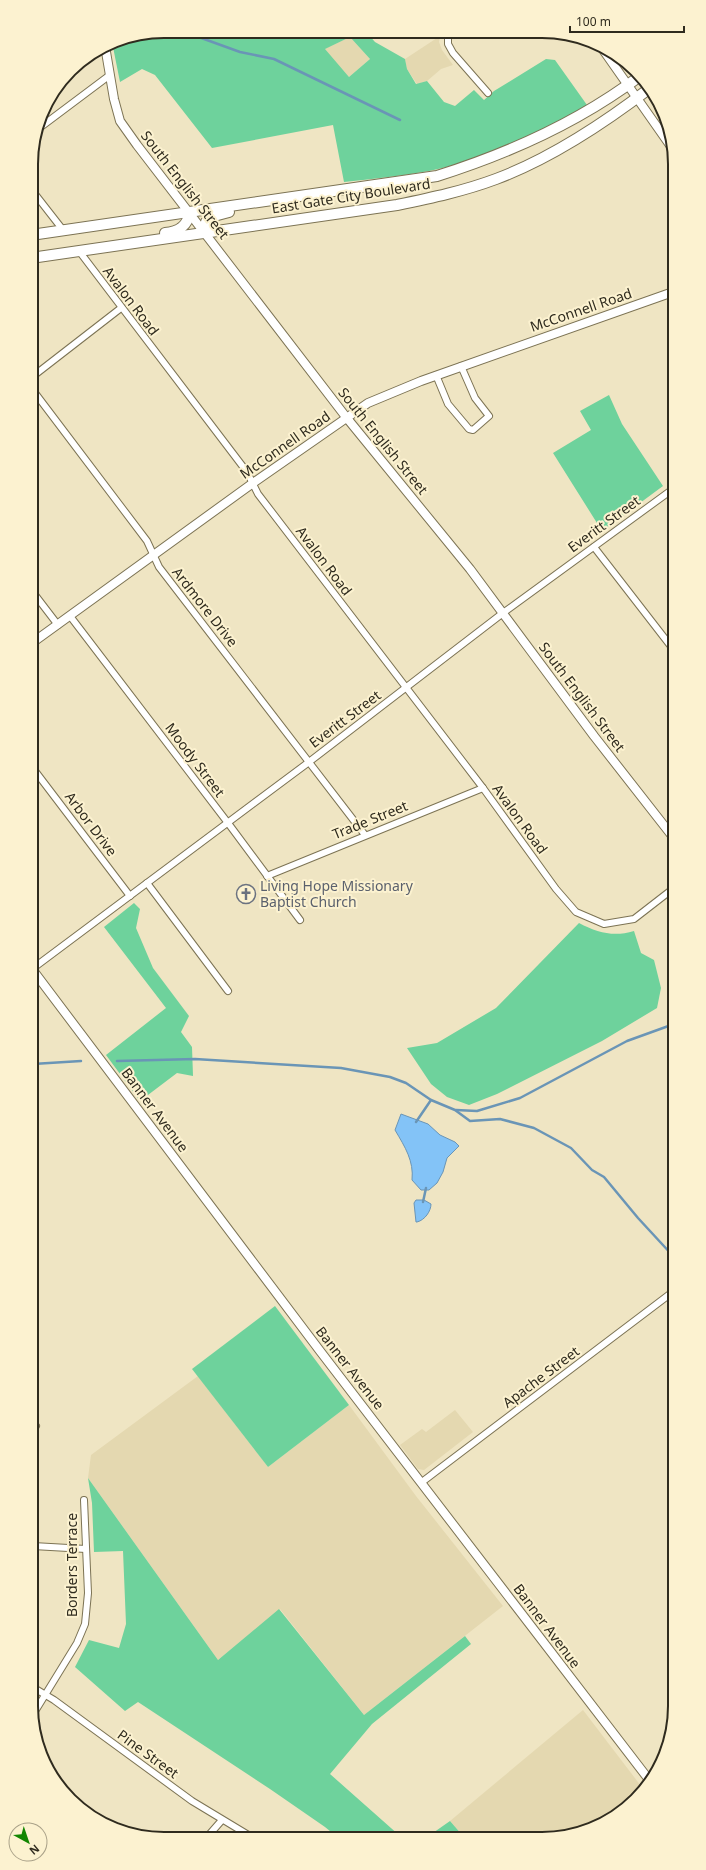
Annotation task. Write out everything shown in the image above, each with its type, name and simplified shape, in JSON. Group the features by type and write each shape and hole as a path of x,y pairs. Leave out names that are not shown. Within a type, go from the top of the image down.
{"main road":[{"name":"East Gate City Boulevard","path":"38,233 437,176 476,164 539,138 582,115 635,79"},
{"name":"East Gate City Boulevard","path":"38,257 397,205 448,195 518,170 556,151 586,133 645,92"},
{"path":"205,233 206,222 214,216 273,200"},
{"path":"123,244 142,237 172,232 183,227 189,216 189,212"}],"street":[{"path":"448,38 450,48 488,93"},
{"name":"South English Street","path":"106,53 120,121 137,145 346,417 503,613 594,736 668,831"},
{"path":"607,56 666,140"},
{"path":"45,124 110,75"},
{"path":"38,198 63,230"},
{"name":"Avalon Road","path":"79,251 247,472 258,494 482,788 553,884 576,912 604,924 634,919 668,893"},
{"name":"McConnell Road","path":"38,639 358,408 384,394 668,294"},
{"path":"38,372 121,308"},
{"path":"436,375 448,404 469,429 473,430 489,416 475,398 461,366"},
{"name":"Ardmore Drive","path":"38,397 147,541 159,567 365,835"},
{"name":"Everitt Street","path":"38,965 309,762 503,613 668,494"},
{"path":"594,547 668,643"},
{"path":"38,599 58,625"},
{"name":"Moody Street","path":"70,616 300,920"},
{"name":"Arbor Drive","path":"38,775 130,896"},
{"name":"Trade Street","path":"267,876 482,788"},
{"path":"147,883 228,990"},
{"name":"Banner Avenue","path":"38,977 316,1345 646,1776"},
{"name":"Apache Street","path":"422,1482 668,1296"},
{"name":"Borders Terrace","path":"38,1707 77,1643 85,1624 88,1593 84,1500"},
{"path":"38,1546 86,1549"},
{"name":"Pine Street","path":"38,1690 192,1801 243,1832"},
{"path":"212,1832 222,1820"}],"shaded area":[{"path":"351,38 370,59 349,77 324,49"},
{"path":"437,38 440,38 439,42 442,50 453,65 441,69 427,81 417,84 407,69 405,59"},
{"path":"198,1376 268,1467 349,1405 416,1496 503,1606 364,1715 280,1609 218,1660 88,1478 91,1455"},
{"path":"455,1410 473,1432 424,1470 418,1469 400,1445 422,1429 426,1432"},
{"path":"583,1710 640,1785 619,1806 605,1815 567,1830 542,1832 460,1832 450,1821"}],"green space":[{"path":"164,38 348,38 325,49 349,77 370,59 351,38 371,38 375,42 405,59 407,69 416,84 427,81 444,102 455,106 474,90 484,100 494,91 546,59 555,60 587,105 531,136 470,160 429,171 344,182 333,125 212,148 155,75 142,69 120,82 113,49 139,40"},
{"path":"609,395 622,424 663,486 602,531 553,453 591,430 580,411"},
{"path":"134,903 140,909 136,928 153,968 189,1016 181,1032 192,1047 193,1076 177,1073 140,1101 106,1055 166,1008 104,927"},
{"path":"579,923 599,932 620,934 634,931 641,953 654,960 661,988 657,1008 602,1041 497,1094 469,1105 447,1097 431,1084 407,1048 437,1043 496,1008"},
{"path":"275,1306 349,1405 268,1467 192,1369"},
{"path":"88,1478 218,1660 279,1609 364,1715 465,1636 471,1644 372,1724 330,1774 395,1832 331,1832 270,1789 138,1702 125,1711 75,1667 89,1640 119,1648 126,1624 123,1551 94,1552 92,1503"},
{"path":"450,1821 460,1832 434,1832"}],"water":[{"path":"401,1114 428,1124 440,1135 455,1142 459,1146 447,1158 443,1172 437,1183 429,1190 421,1190 412,1180 412,1167 410,1160 395,1130"},
{"path":"416,1200 424,1200 431,1204 427,1215 417,1222 414,1203"}],"waterway":[{"path":"201,38 240,52 274,59 400,120"},
{"path":"456,1110 477,1111 520,1098 627,1041 668,1026"},
{"path":"117,1061 195,1059 341,1068 390,1077 406,1083 431,1100 455,1110 470,1121 500,1119 534,1128 571,1148 592,1170 604,1177 638,1218 668,1250"},
{"path":"38,1064 81,1061"},
{"path":"416,1122 431,1100"},
{"path":"423,1202 426,1188"}],"place":[{"name":"Living Hope Missionary Baptist Church","path":"246,894"}]}
